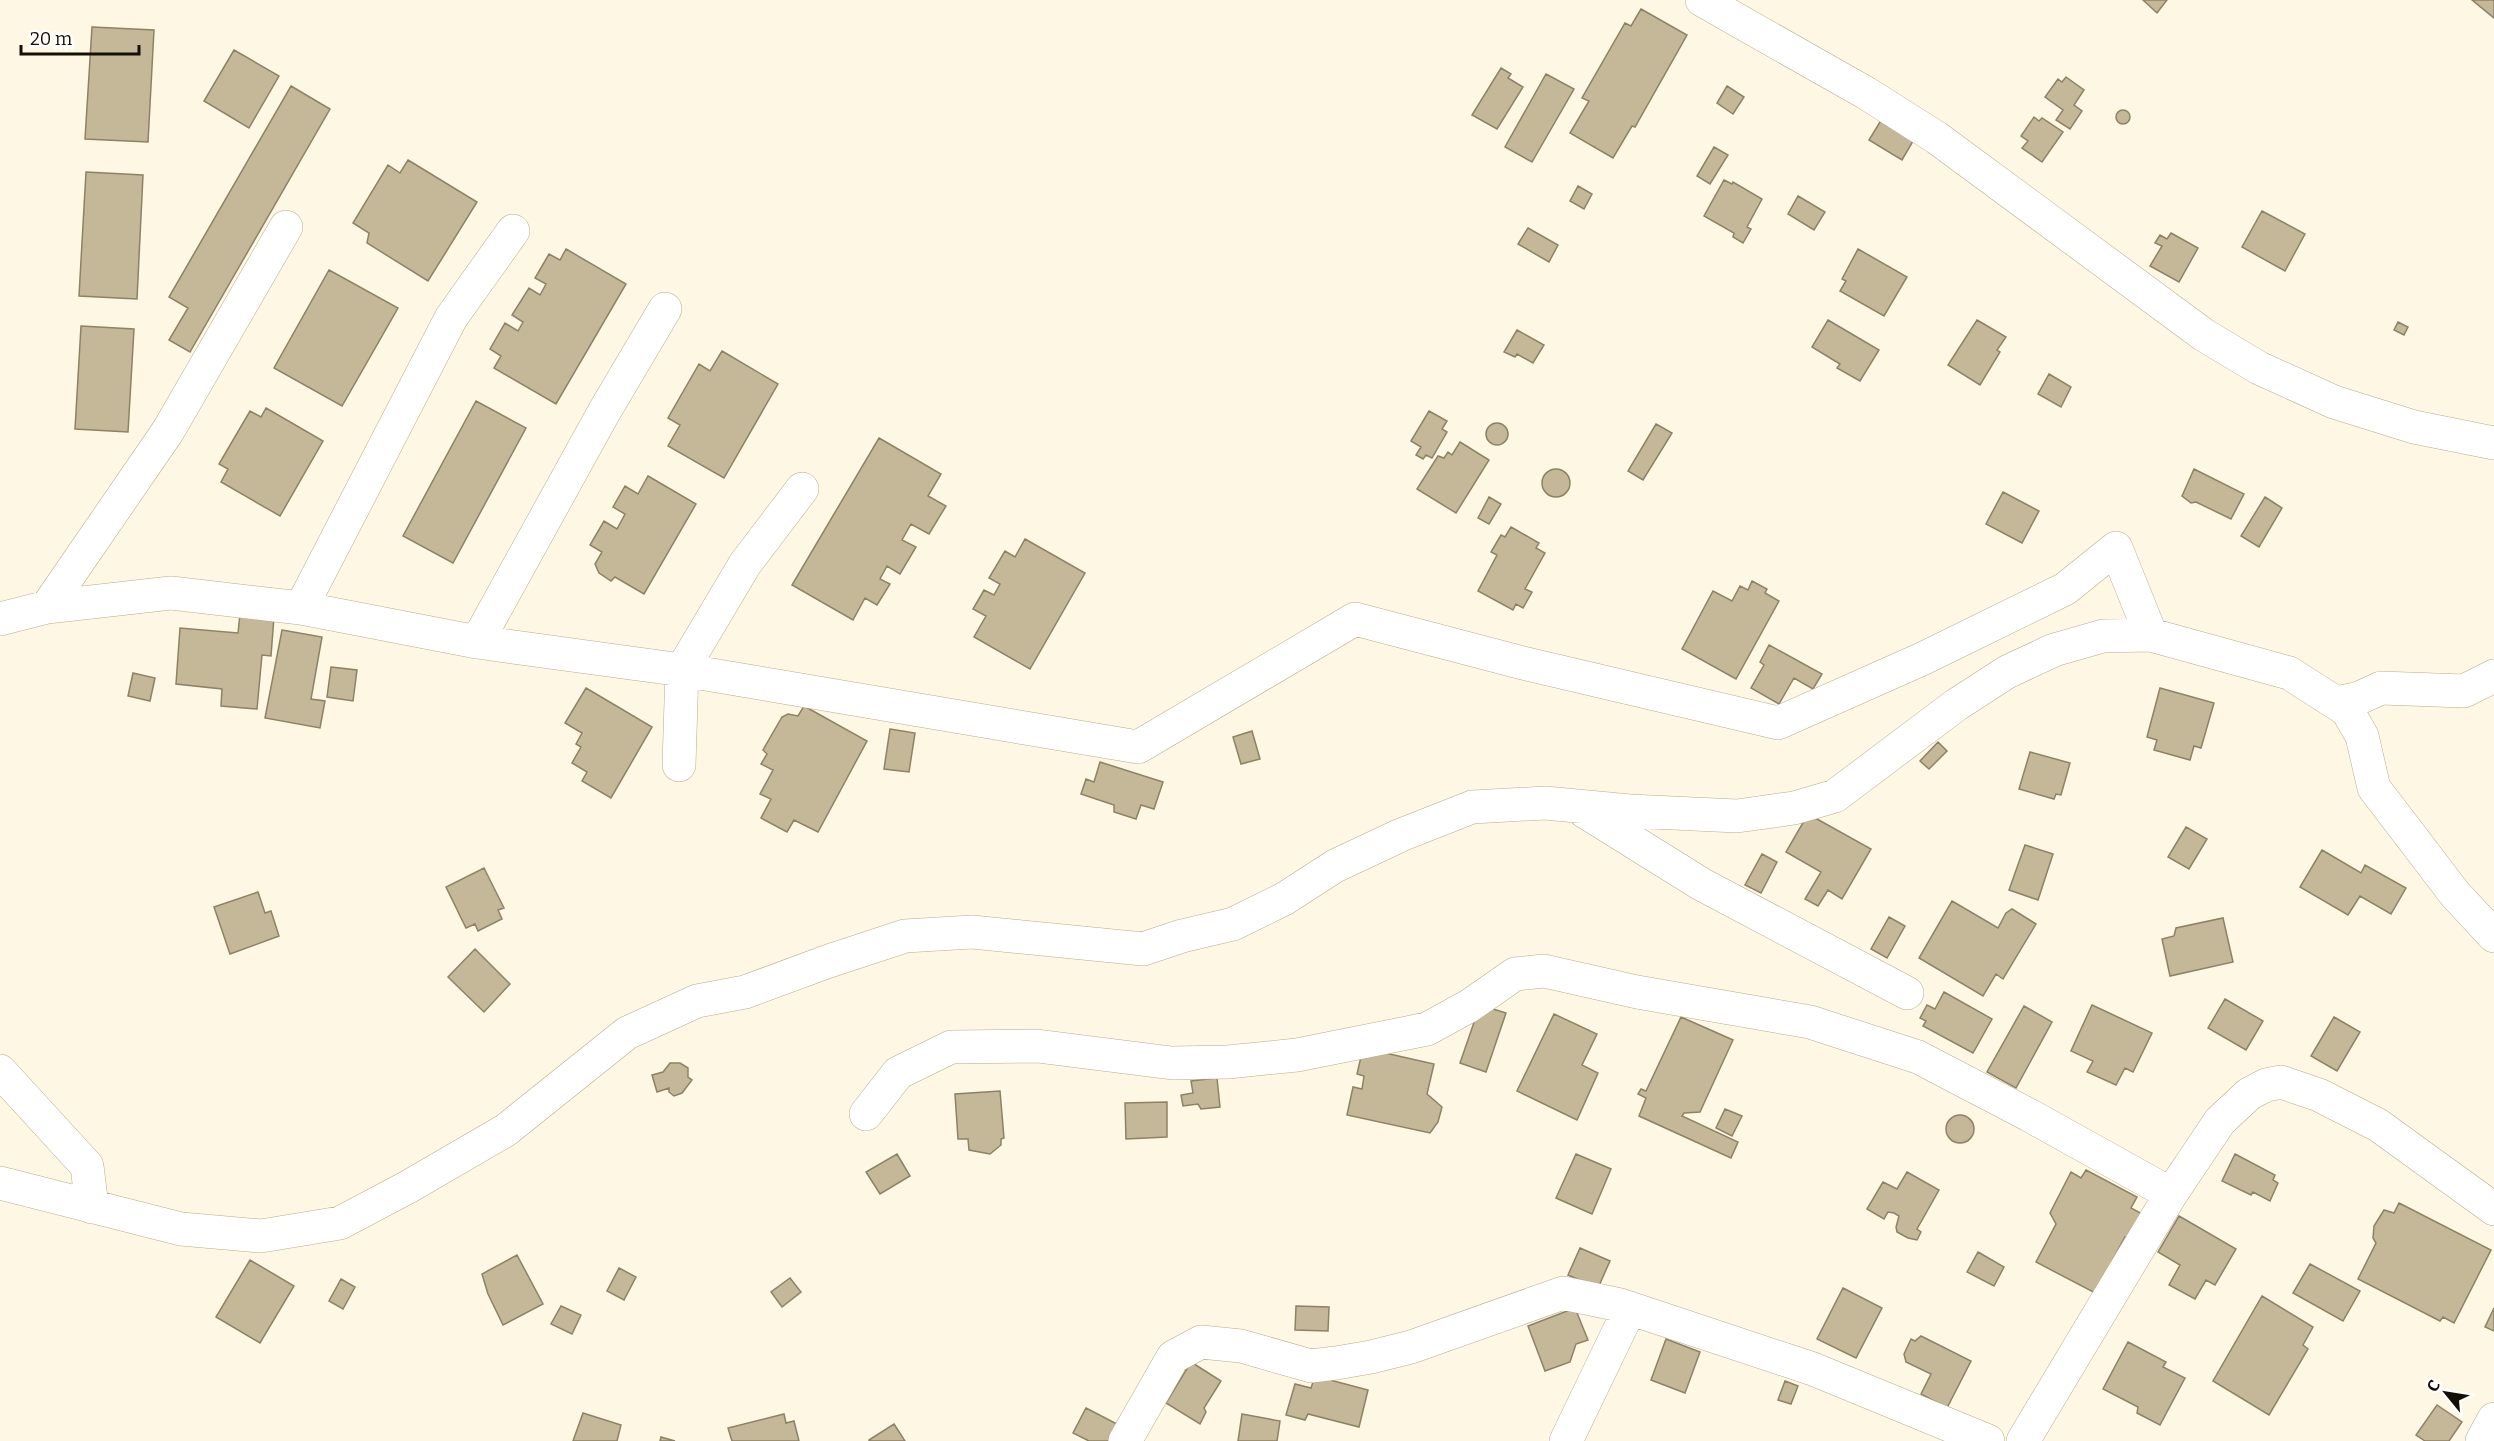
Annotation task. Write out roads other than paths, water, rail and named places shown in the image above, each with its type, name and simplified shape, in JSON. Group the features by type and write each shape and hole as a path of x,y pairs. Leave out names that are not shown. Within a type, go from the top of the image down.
{"street":[{"path":"1702,0 1866,93 1937,138 2204,335 2259,368 2334,402 2414,427 2494,443"},
{"path":"47,607 168,431 286,227"},
{"path":"302,608 450,318 513,231"},
{"path":"477,642 604,412 665,309"},
{"path":"679,765 682,670 745,564 802,489"},
{"path":"0,620 47,607 171,593 302,608 477,642 682,670 1138,747 1355,619 1534,666 1778,723 1922,659 2065,589 2116,548 2151,635"},
{"path":"0,1183 181,1229 261,1236 340,1223 408,1187 506,1130 627,1033 697,1001 745,992 829,960 905,936 972,932 1143,949 1182,936 1233,924 1284,899 1335,866 1401,835 1472,807 1545,803 1737,816 1794,808 1835,796 1956,705 2007,672 2054,650 2103,636 2151,635 2289,673 2347,710 2362,736 2373,788 2455,894 2494,936"},
{"path":"2336,703 2359,698 2381,688 2464,691 2494,676"},
{"path":"1577,806 1701,884 1907,993"},
{"path":"866,1114 898,1073 951,1047 1037,1046 1172,1063 1228,1062 1297,1055 1427,1029 1469,1006 1515,974 1544,971 1637,992 1810,1022 1918,1057 2029,1115 2171,1194"},
{"path":"0,1071 87,1166 92,1207"},
{"path":"2023,1441 2171,1194 2220,1121 2249,1094 2266,1085 2281,1082 2319,1095 2378,1125 2494,1209"},
{"path":"1125,1441 1173,1357 1202,1342 1241,1346 1311,1366 1371,1358 1411,1347 1563,1293 1630,1308 1813,1369 1988,1441"},
{"path":"1566,1441 1630,1308"},
{"path":"2482,1441 2494,1419"}]}
